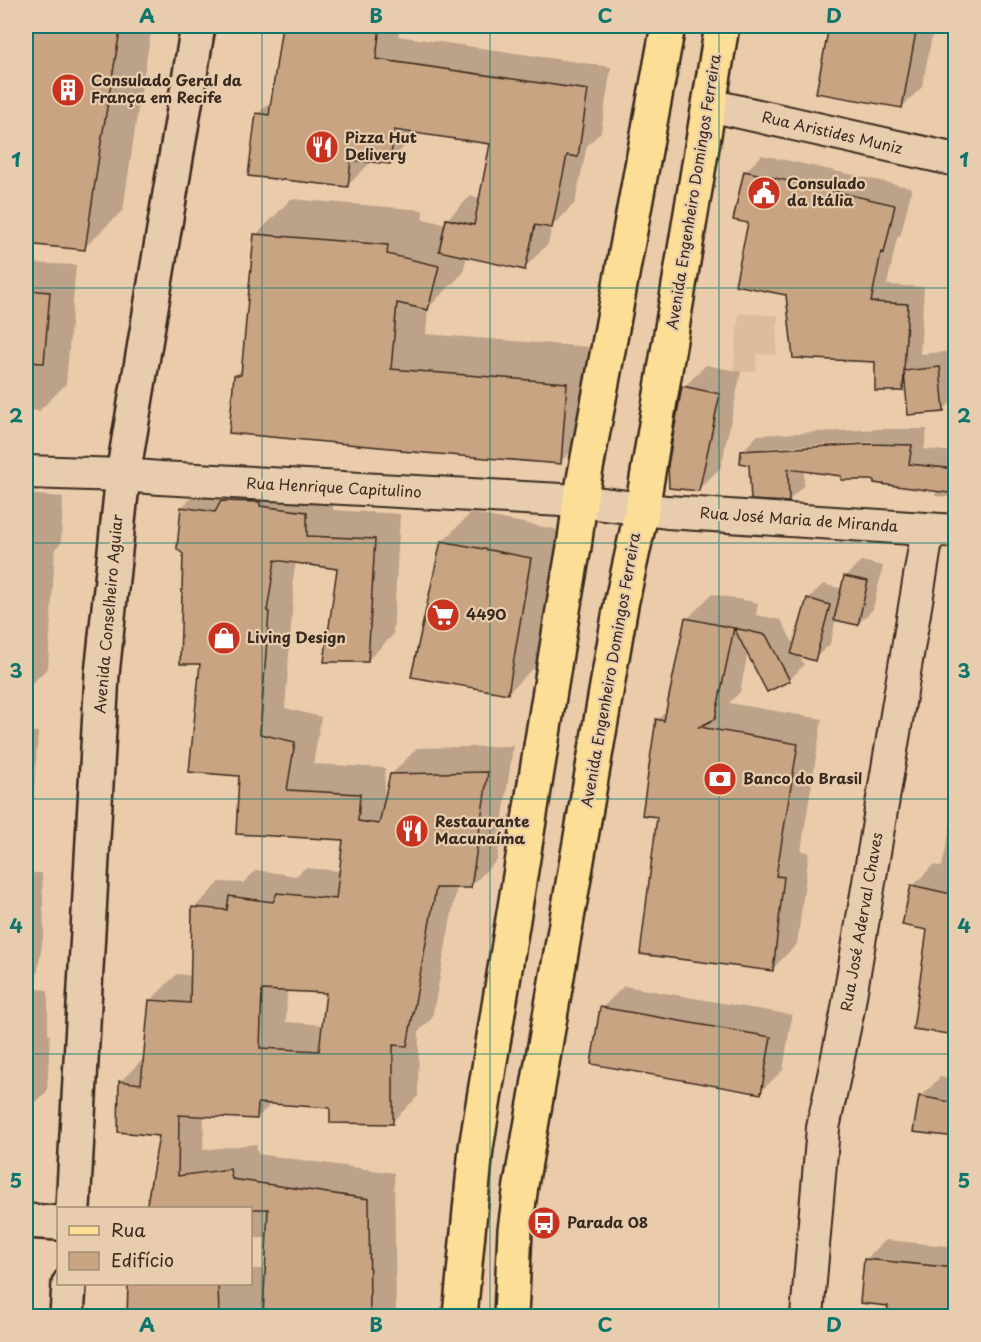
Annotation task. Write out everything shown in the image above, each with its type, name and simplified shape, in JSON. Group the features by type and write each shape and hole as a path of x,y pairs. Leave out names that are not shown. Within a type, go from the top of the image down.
{"main road":[{"name":"Avenida Conselheiro Aguiar","path":"73,1207 102,674 123,475 198,26"},
{"path":"460,1317 476,1148 564,598 668,26"},
{"name":"Avenida Engenheiro Domingos Ferreira","path":"511,1317 515,1230 521,1185 619,616 642,509 722,26"},
{"path":"26,1221 57,1223"},
{"path":"67,1317 69,1285"}],"street":[{"name":"Rua Aristides Muniz","path":"709,105 956,160"},
{"name":"Rua Henrique Capitulino","path":"26,472 123,475 580,501 642,509"},
{"name":"Rua José Maria de Miranda","path":"642,509 942,530"},
{"name":"Rua José Aderval Chaves","path":"807,1317 823,1128 942,530"}],"shaded area":[{"path":"739,314 778,315 776,355 757,354 756,371 733,373"}],"building":[{"name":"Consulado Geral da França em Recife","path":"26,26 65,26 120,31 85,250 26,244"},
{"path":"282,26 380,26 376,59 588,90 578,157 567,155 552,228 535,225 525,270 439,251 446,219 474,225 490,144 394,130 390,164 351,160 348,187 248,176 256,113 269,115"},
{"path":"829,26 917,26 902,108 816,93"},
{"path":"744,171 895,205 884,253 881,252 871,302 908,304 904,371 940,367 944,412 908,415 904,372 903,391 875,391 875,362 793,358 786,295 735,285 748,223 733,220"},
{"path":"254,234 388,245 387,254 439,266 428,310 397,303 391,369 567,383 561,464 401,451 401,449 229,433 234,375 241,375"},
{"path":"26,290 50,292 44,363 26,362"},
{"path":"682,386 720,394 699,491 669,488 668,465"},
{"path":"866,444 912,445 909,464 956,469 956,494 874,483 874,480 841,480 841,476 788,469 789,502 751,500 749,465 740,463 741,451"},
{"path":"221,501 260,502 260,506 307,512 307,536 375,539 368,662 324,662 337,569 275,560 267,611 269,612 260,734 295,742 287,790 360,794 358,821 379,824 390,774 488,772 471,888 436,888 407,1046 393,1045 393,1124 330,1123 330,1108 258,1103 257,1119 179,1115 178,1176 230,1169 232,1179 369,1199 370,1317 263,1317 268,1209 146,1207 159,1136 118,1132 119,1081 141,1084 149,1000 190,1003 192,907 227,910 229,896 273,902 277,893 336,899 343,840 236,834 239,776 189,772 200,664 180,664 183,554 177,549 181,507 215,512","holes":["262,990 326,993 319,1051 260,1048"]},
{"path":"441,541 531,558 508,694 411,677"},
{"path":"844,576 868,581 858,625 834,620"},
{"path":"807,598 830,605 815,661 791,654"},
{"path":"685,618 734,628 715,719 699,727 798,744 776,876 784,877 773,971 640,954 657,817 642,815 656,719 664,721"},
{"path":"734,628 766,635 790,681 767,692"},
{"path":"911,885 956,895 956,1035 913,1029 927,930 902,925"},
{"path":"600,1007 771,1037 761,1094 591,1064"},
{"path":"919,1096 956,1103 956,1137 913,1132"},
{"path":"864,1259 956,1268 952,1317 887,1317 888,1306 860,1303"},
{"path":"128,1285 218,1285 219,1317 127,1317"}],"place":[{"name":"Consulado Geral da França em Recife","path":"68,90"},
{"name":"Pizza Hut Delivery","path":"322,147"},
{"name":"Consulado da Itália","path":"764,193"},
{"name":"4490","path":"443,615"},
{"name":"Living Design","path":"224,638"},
{"name":"Banco do Brasil","path":"720,779"},
{"name":"Restaurante Macunaíma","path":"412,831"},
{"name":"Parada 08","path":"544,1223"}]}
